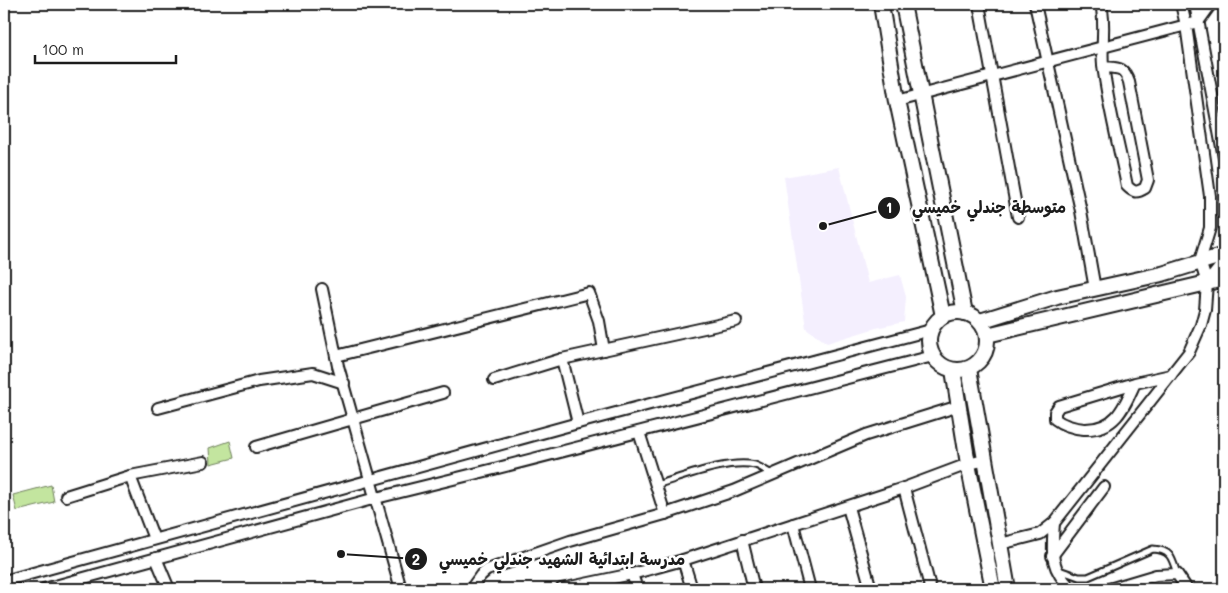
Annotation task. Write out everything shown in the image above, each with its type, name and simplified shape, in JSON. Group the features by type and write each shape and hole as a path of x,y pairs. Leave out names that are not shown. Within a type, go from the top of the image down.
{"street":[{"path":"881,4 897,101 943,316"},
{"path":"903,4 966,313"},
{"path":"979,4 1018,217"},
{"path":"1035,4 1081,210 1095,289"},
{"path":"1101,4 1104,67 1127,186 1133,192 1139,192 1145,188 1148,180 1130,82 1121,68 1104,67"},
{"path":"1000,544 1040,534 1054,524 1189,352 1202,326 1207,284 1200,261 1210,228 1210,196 1186,25 1181,4"},
{"path":"1195,4 1224,158"},
{"path":"897,101 1198,22 1211,4"},
{"path":"980,321 1057,297 1162,274 1200,261 1224,256"},
{"path":"1207,284 1220,267 1224,256"},
{"path":"987,336 1224,279"},
{"path":"322,289 336,356 401,589"},
{"path":"336,356 589,293 599,321 604,350"},
{"path":"950,313 966,313 980,321 987,336 986,352 982,359 969,369 953,370 945,368 933,356 930,348 931,330 943,316 950,313"},
{"path":"494,380 562,359 736,321"},
{"path":"4,580 578,423 931,330"},
{"path":"44,589 376,498 933,356"},
{"path":"562,359 578,423"},
{"path":"969,369 1008,589"},
{"path":"953,370 968,464 993,589"},
{"path":"158,408 259,381 312,373 344,383"},
{"path":"1135,383 1126,404 1118,416 1106,426 1088,429 1072,428 1055,419 1055,412 1059,406 1135,383 1171,375"},
{"path":"256,447 443,392"},
{"path":"471,589 487,570 570,541 665,514 734,491 866,435 959,406"},
{"path":"639,432 665,514"},
{"path":"568,588 632,574 682,560 904,488 968,464 986,460"},
{"path":"66,496 130,476 203,462"},
{"path":"130,476 154,539"},
{"path":"1052,556 1104,487"},
{"path":"904,488 926,567 930,587 928,589"},
{"path":"848,506 871,589"},
{"path":"794,524 810,589"},
{"path":"1054,524 1052,556 1056,569 1065,583 1072,589"},
{"path":"742,540 754,589"},
{"path":"156,558 169,589"},
{"path":"682,560 692,589"},
{"path":"632,574 637,589"},
{"path":"1109,589 1156,575 1177,574 1187,589"}],"lane":[{"path":"656,485 716,467 748,464 757,466 772,474"},
{"path":"1056,569 1079,577 1088,577 1153,549 1162,550 1173,559 1177,574"}],"shaded area":[{"path":"839,167 868,283 900,275 906,297 904,322 876,328 827,343 806,328 784,177"}],"green space":[{"path":"230,441 234,458 211,464 210,448"},
{"path":"51,485 54,502 17,511 13,495"}],"place":[{"name":"متوسطة جندلي خميسي","path":"823,226"},
{"name":"مدرسة ابتدائية الشهيد جندلي خميسي","path":"341,554"}]}
